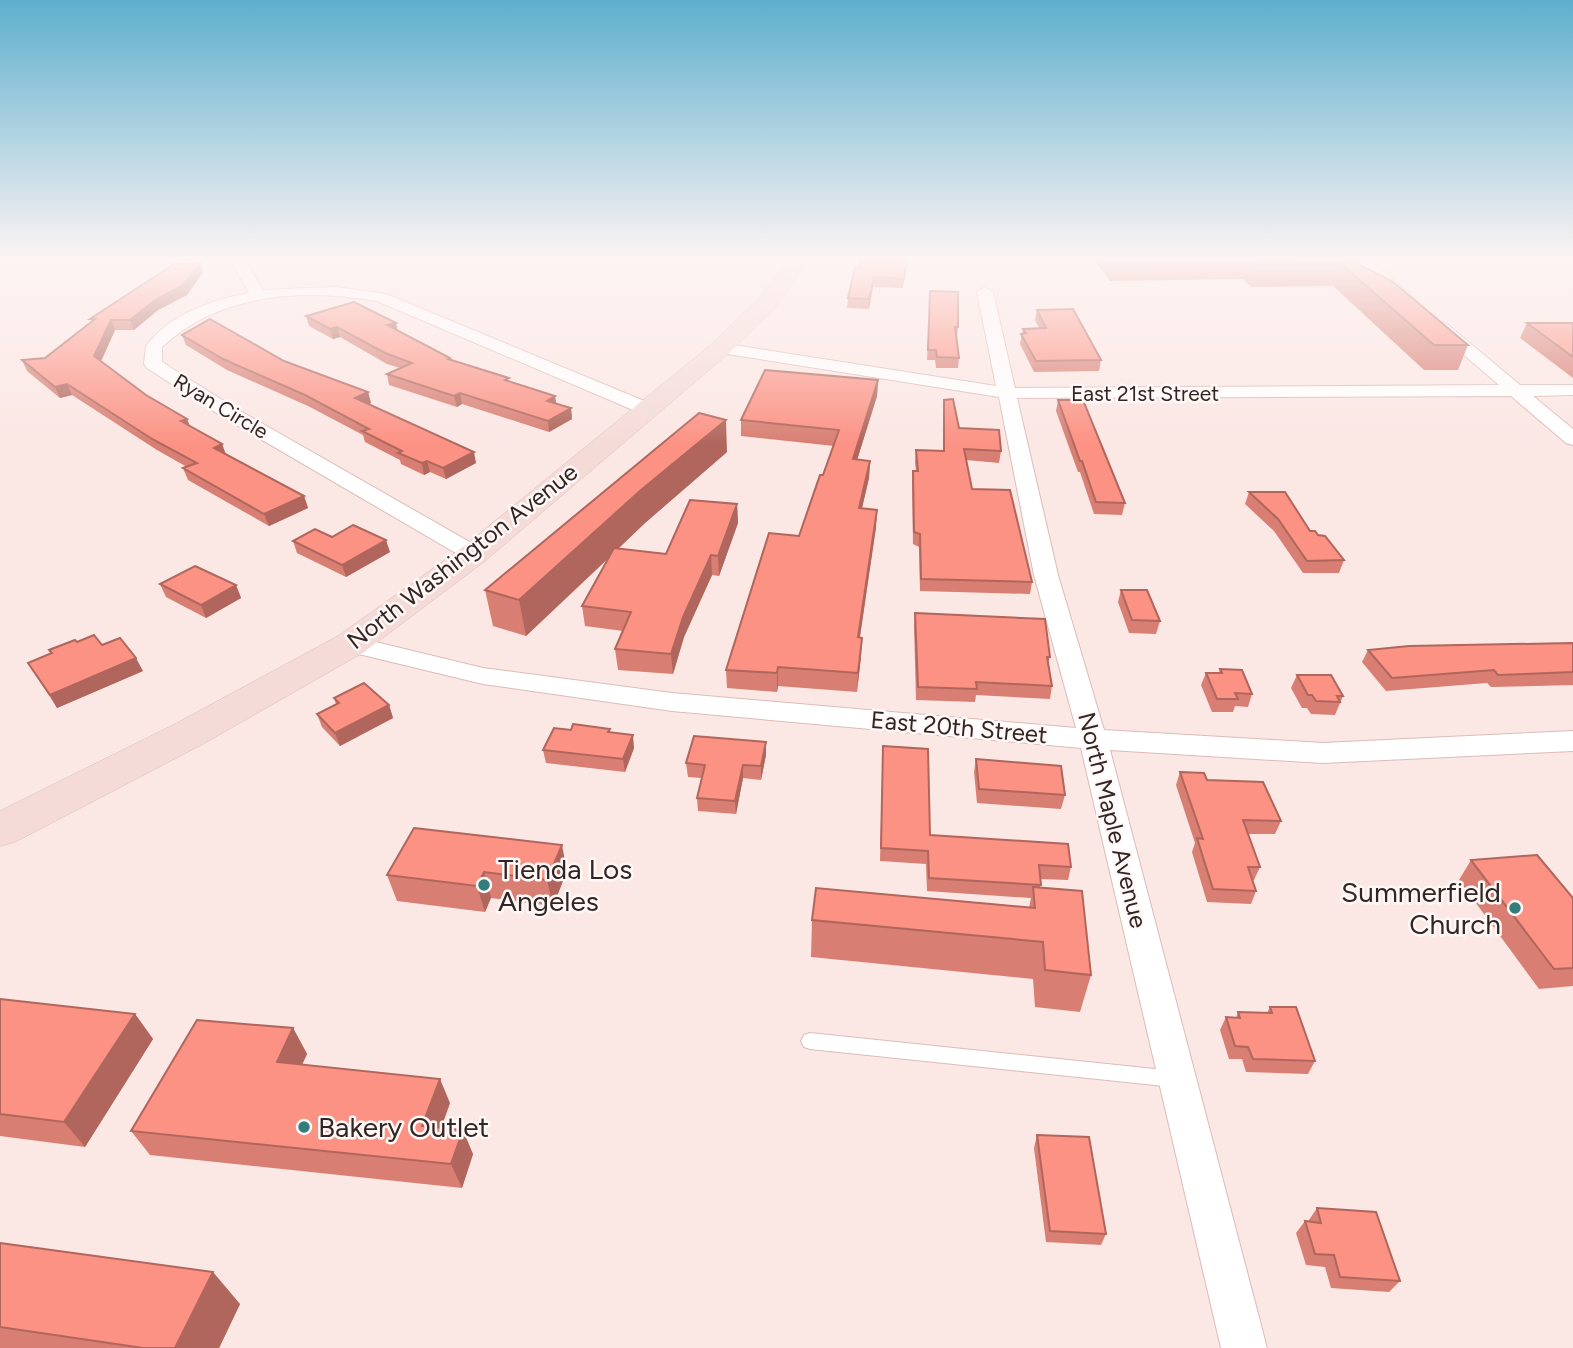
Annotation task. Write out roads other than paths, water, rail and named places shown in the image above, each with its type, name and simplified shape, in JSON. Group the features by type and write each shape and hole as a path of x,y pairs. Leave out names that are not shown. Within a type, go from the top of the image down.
{"main road":[{"name":"North Washington Avenue","path":"0,830 188,734 351,644 474,554 721,348 751,319"}],"street":[{"name":"Ryan Circle","path":"191,319 176,326 154,346 153,364 228,412 474,554"},
{"name":"Ryan Circle","path":"433,319 647,409"},
{"name":"North Maple Avenue","path":"991,319 1046,575 1093,739 1244,1348"},
{"path":"1432,319 1573,439"},
{"name":"East 21st Street","path":"721,348 1009,393 1573,390"},
{"name":"East 20th Street","path":"351,644 484,677 672,702 1093,739 1323,753 1573,741"}],"lane":[{"path":"810,1041 1177,1079"}],"place":[{"name":"Tienda Los Angeles","path":"484,885"},
{"name":"Summerfield Church","path":"1515,908"},
{"name":"Bakery Outlet","path":"304,1127"}]}
